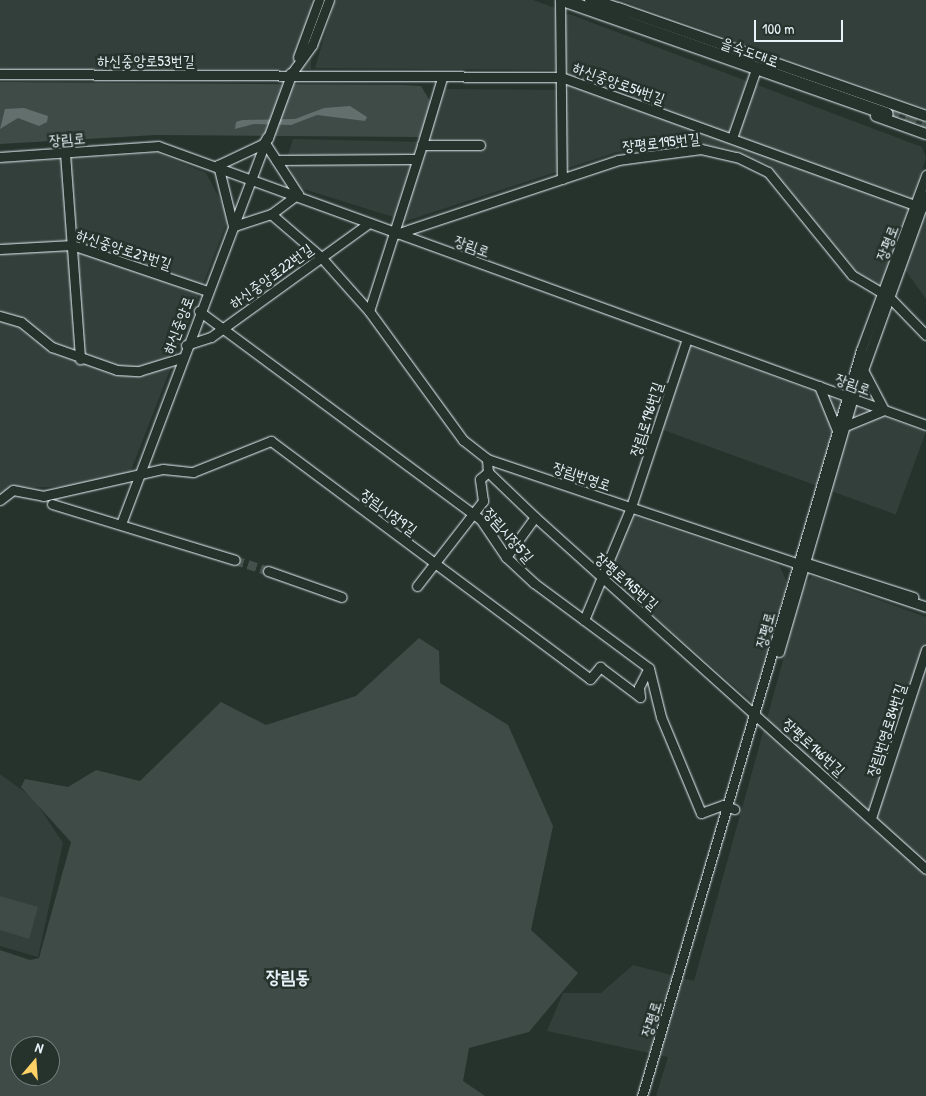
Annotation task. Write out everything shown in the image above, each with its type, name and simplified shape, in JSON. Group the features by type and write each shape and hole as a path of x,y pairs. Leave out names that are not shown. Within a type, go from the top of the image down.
{"highway":[{"name":"을숙도대로","path":"561,0 606,10"},
{"name":"을숙도대로","path":"591,0 606,10"},
{"path":"606,10 889,111"}],"main road":[{"name":"을숙도대로","path":"606,10 755,72 926,134"},
{"name":"을숙도대로","path":"606,10 630,10 926,116"}],"street":[{"name":"하신중앙로","path":"121,524 181,358 319,0"},
{"path":"291,76 312,45 328,0"},
{"path":"561,0 562,179"},
{"path":"732,138 755,72"},
{"name":"하신중앙로53번길","path":"0,74 291,76"},
{"name":"하신중앙로54번길","path":"291,76 561,77 919,207"},
{"path":"369,312 396,234 416,159 442,78"},
{"path":"266,141 276,160 298,194 271,214 232,226 218,165 266,141"},
{"path":"422,145 480,145"},
{"name":"장림로","path":"0,157 158,146 252,177 396,234 926,425"},
{"name":"장평로195번길","path":"396,234 562,179 649,155 700,149 737,157 768,172 852,275 886,296 926,335"},
{"path":"65,153 80,358"},
{"path":"276,160 416,159"},
{"name":"장평로","path":"648,1096 668,1018 694,935 850,398 919,207 926,176"},
{"name":"장평로","path":"919,207 926,196"},
{"name":"장림번영로","path":"271,214 320,256 369,312 463,440 487,459 801,564"},
{"name":"하신중앙로22번길","path":"186,345 211,337 320,256 369,223"},
{"name":"하신중앙로27번길","path":"0,250 72,245 207,291"},
{"name":"장평로","path":"850,398 863,370 886,296"},
{"name":"장림시장5길","path":"199,311 472,513 506,557 584,620 649,668"},
{"path":"0,316 21,322 52,347 117,370 139,371 181,358"},
{"name":"장림로196번길","path":"584,620 631,507 687,339"},
{"path":"819,386 841,428 884,410 863,370"},
{"name":"장림시장9길","path":"139,474 164,469 192,472 271,440 590,679 600,667 640,696 639,687 649,668"},
{"path":"416,586 483,501 480,479 488,472 487,459"},
{"name":"장평로145번길","path":"488,472 603,578 758,714"},
{"path":"0,500 14,490 43,496 139,474"},
{"path":"52,504 235,560"},
{"path":"506,557 535,517"},
{"path":"801,564 926,602"},
{"path":"801,564 926,607"},
{"path":"268,571 342,597"},
{"name":"장림번영로84번길","path":"871,818 926,650"},
{"path":"649,668 661,717 701,813 731,808"},
{"name":"장평로146번길","path":"758,714 926,869"},
{"name":"장평로","path":"642,1096 655,1064"}],"shaded area":[{"path":"0,0 311,0 311,69 0,69"},
{"path":"335,0 533,0 555,8 556,70 315,68"},
{"path":"620,0 926,0 926,108"},
{"path":"569,14 922,147 926,158 883,282 877,285 861,277 768,164 731,149 694,143 617,152 406,221 297,187 287,158 293,139 425,142 445,89 568,90 563,16"},
{"path":"0,82 403,85 421,86 433,106 420,137 156,135 0,144"},
{"path":"350,106 367,117 365,121 317,115 291,125 254,124 235,129 236,122 242,120 295,119 324,108"},
{"path":"24,108 48,116 47,122 39,126 18,118 0,129 5,109"},
{"path":"158,153 206,173 229,217 130,473 77,486 15,488 0,496 0,163"},
{"path":"926,206 926,299 903,267"},
{"path":"690,346 926,432 896,515 660,429"},
{"path":"633,516 779,565 787,582 755,704 607,575"},
{"path":"812,576 926,617 926,1096 656,1096 668,1057 547,1031 563,993 601,993 633,965 694,981 804,585"},
{"path":"419,638 439,651 440,683 508,725 553,826 531,930 578,973 529,1032 469,1048 463,1081 485,1096 0,1096 0,950 30,960 39,958 71,842 21,787 25,779 68,787 96,770 140,781 221,702 266,725 356,696"},
{"path":"0,774 33,798 63,843 38,957 0,946"},
{"path":"0,896 38,907 29,939 0,930"}],"tunnel":[{"path":"887,114 926,128"},
{"path":"235,560 268,571"}],"district":[{"name":"장림동","path":"288,977"}]}
